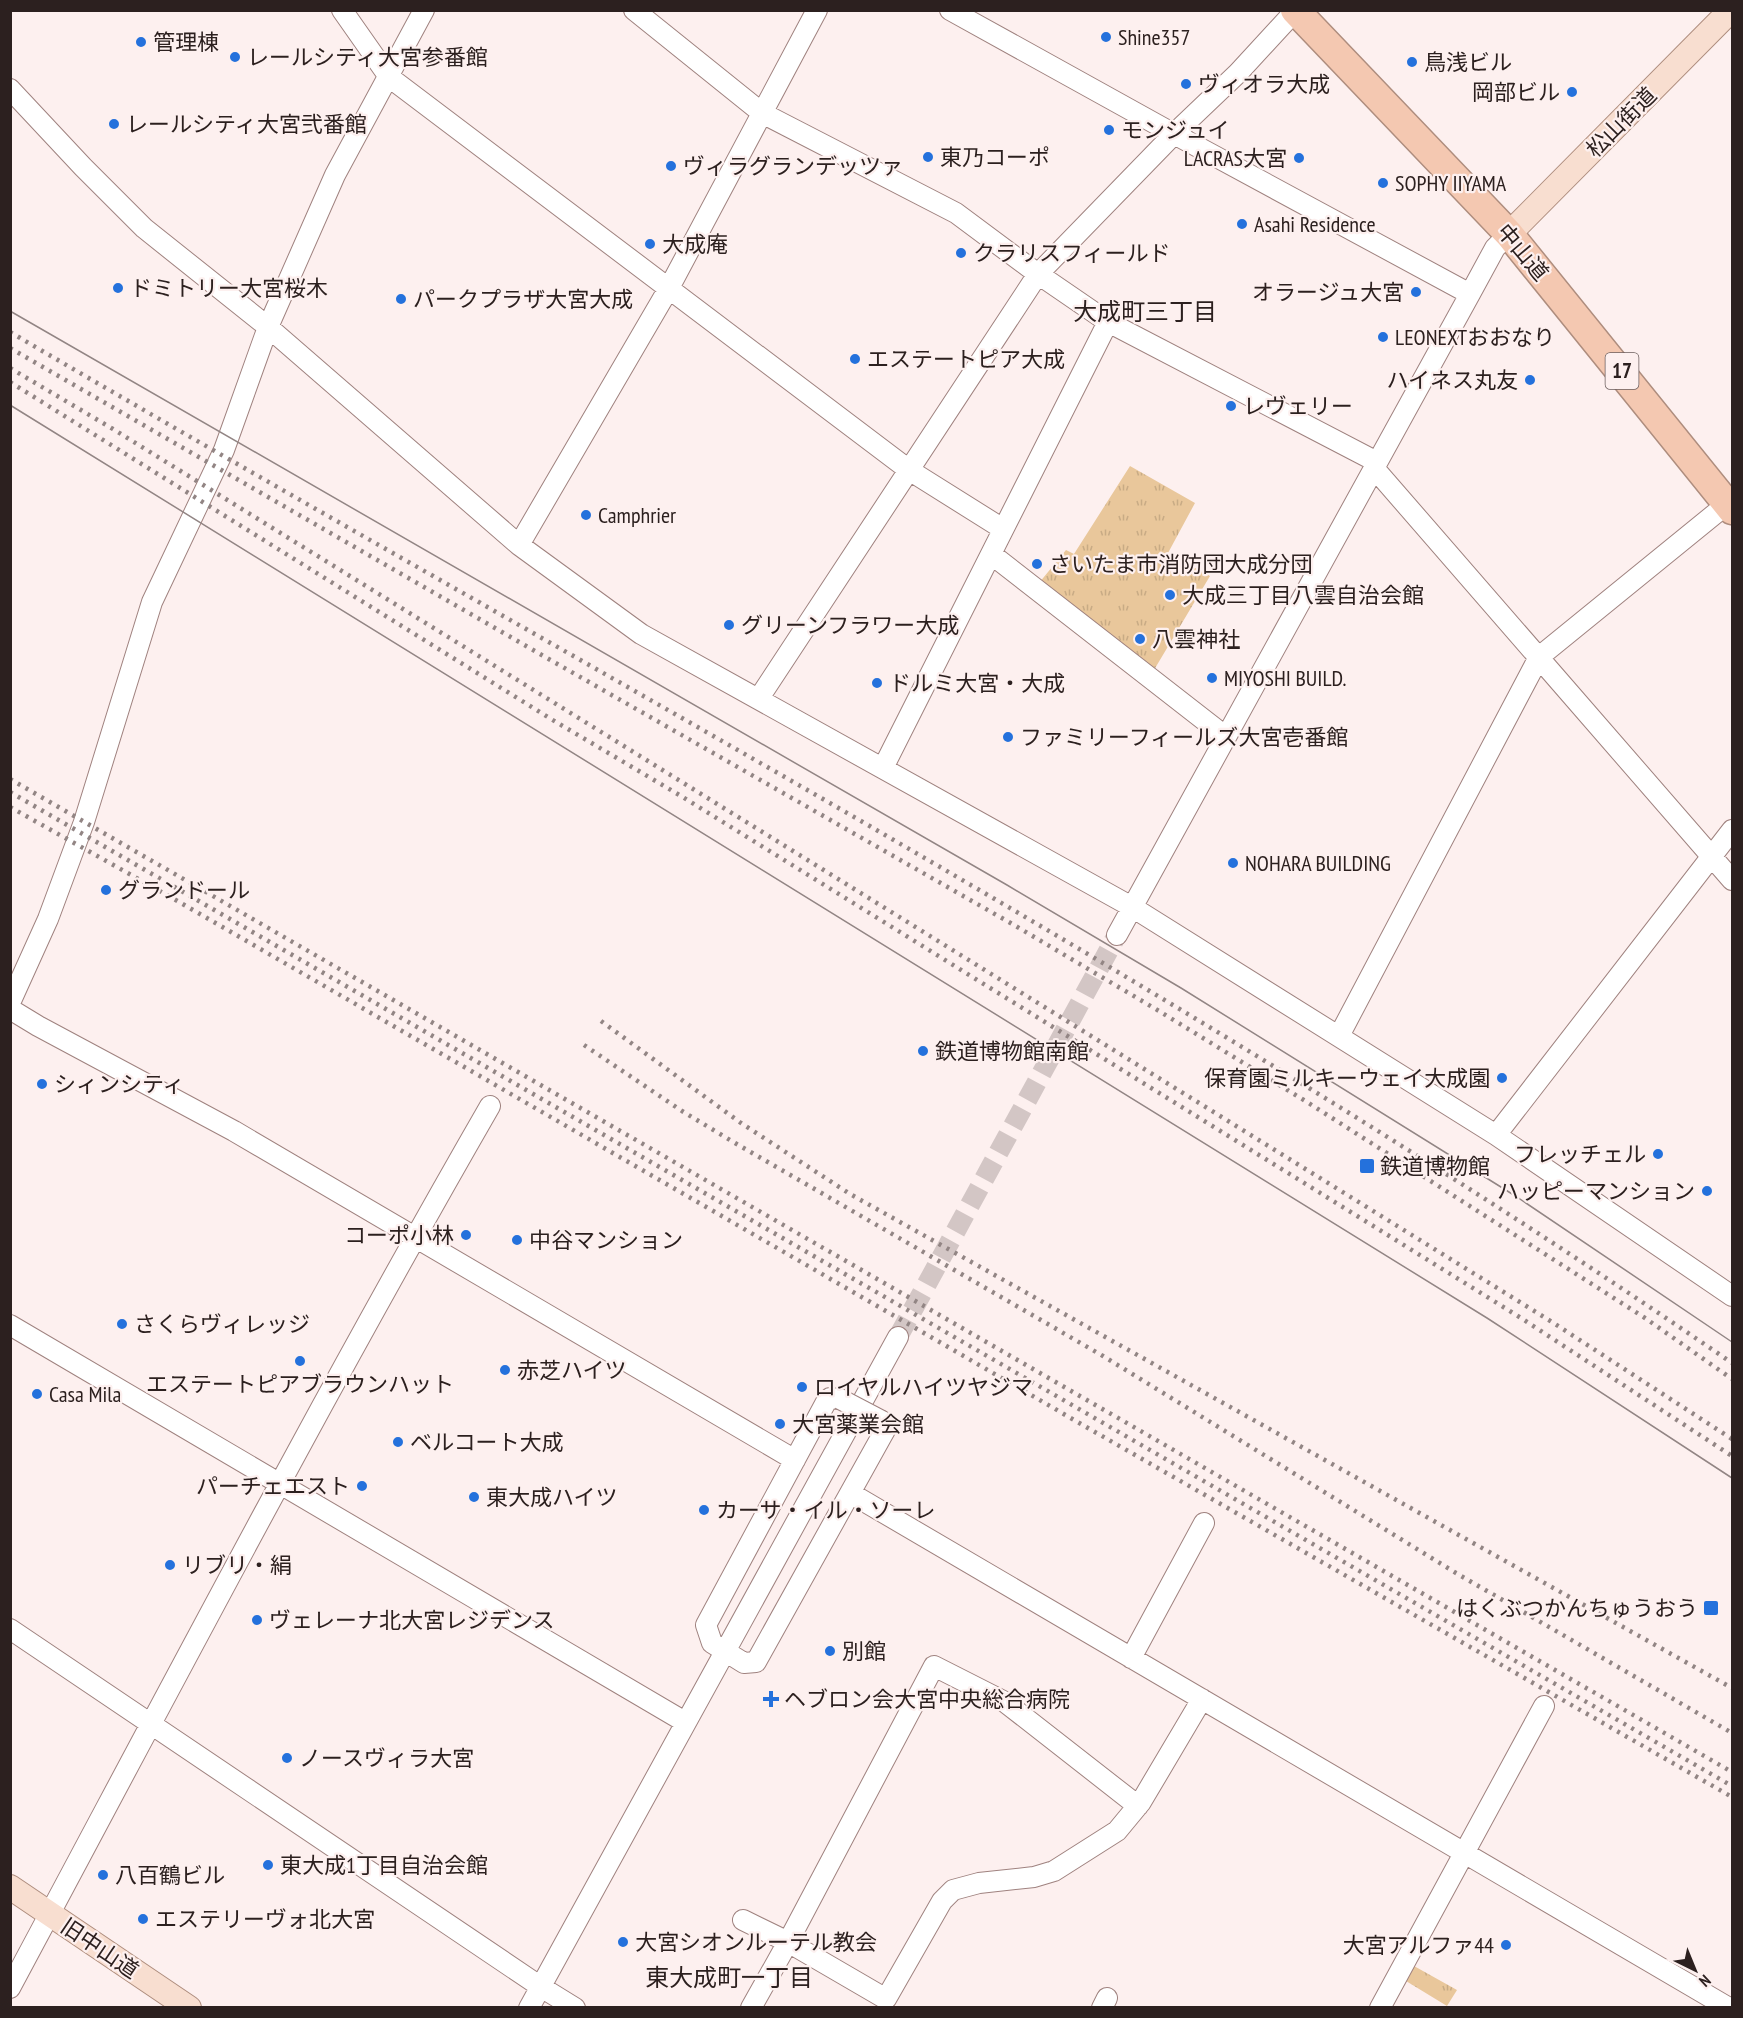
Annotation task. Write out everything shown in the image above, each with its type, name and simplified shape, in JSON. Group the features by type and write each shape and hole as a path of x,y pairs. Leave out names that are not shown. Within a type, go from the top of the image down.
{"highway":[{"name":"中山道","path":"1296,11 1509,234 1731,505"}],"main road":[{"name":"松山街道","path":"1509,234 1731,10"},
{"name":"旧中山道","path":"10,1887 189,2007"}],"street":[{"path":"342,10 389,77 909,470 1003,529"},
{"path":"10,1003 48,918 84,822 152,602 224,450 268,327 335,175 424,10"},
{"path":"634,10 762,113 956,213 1108,322 1376,465 1732,880"},
{"path":"519,545 669,288 817,10"},
{"path":"950,10 1470,294"},
{"path":"759,698 1038,274 1174,134 1238,73 1296,11"},
{"path":"10,89 144,228 268,327 519,545 641,634 1132,907 1496,1135 1732,1296"},
{"path":"1117,935 1495,248 1509,234"},
{"path":"883,768 1108,322"},
{"path":"1339,1036 1539,657 1731,505"},
{"path":"991,554 1226,737"},
{"path":"1496,1135 1732,830"},
{"path":"10,1010 234,1131 795,1460"},
{"path":"10,1988 279,1483 490,1106"},
{"path":"10,1325 686,1722"},
{"path":"529,2007 898,1337"},
{"path":"830,1398 840,1399 885,1424 884,1432 756,1662 744,1663 712,1644 706,1625 795,1460 830,1398"},
{"path":"850,1494 1729,2007"},
{"path":"1131,1658 1204,1523"},
{"path":"10,1629 541,1987 575,2007"},
{"path":"751,2007 788,1942 934,1666 1005,1702 1138,1806"},
{"path":"744,1920 788,1942 886,1999 942,1900 953,1890 979,1883 1034,1877 1054,1871 1118,1831 1138,1806 1202,1699"},
{"path":"1380,2007 1544,1706"}],"green space":[{"path":"1130,466 1195,503 1168,553 1210,576 1151,675 1039,583 1066,550 1074,554"},
{"path":"1414,1966 1457,1990 1447,2006 1406,1981"}],"tunnel":[{"path":"898,1337 1117,935"}],"tram line":[{"path":"10,311 1007,885 1181,988 1517,1197 1732,1342"},
{"path":"10,405 1487,1318 1732,1478"}],"railway":[{"path":"10,332 881,832 1097,960 1312,1090 1523,1224 1732,1363"},
{"path":"10,348 1014,925 1159,1011 1307,1102 1645,1318 1732,1379"},
{"path":"10,368 113,429 1552,1322 1732,1439"},
{"path":"10,382 1521,1318 1732,1456"},
{"path":"10,779 1732,1772"},
{"path":"10,792 1732,1786"},
{"path":"10,807 174,899 1088,1428 1732,1797"},
{"path":"601,1021 741,1123 850,1194 1732,1688"},
{"path":"584,1045 682,1111 735,1143 1103,1356 1456,1573 1732,1733"}],"place":[{"name":"Shine357","path":"1106,37"},
{"name":"管理棟","path":"141,42"},
{"name":"レールシティ大宮参番館","path":"235,57"},
{"name":"鳥浅ビル","path":"1412,62"},
{"name":"ヴィオラ大成","path":"1186,84"},
{"name":"岡部ビル","path":"1572,92"},
{"name":"レールシティ大宮弐番館","path":"114,124"},
{"name":"モンジュイ","path":"1109,130"},
{"name":"東乃コーポ","path":"928,157"},
{"name":"LACRAS大宮","path":"1299,158"},
{"name":"ヴィラグランデッツァ","path":"671,166"},
{"name":"SOPHY IIYAMA","path":"1383,183"},
{"name":"Asahi Residence","path":"1242,224"},
{"name":"大成庵","path":"650,244"},
{"name":"クラリスフィールド","path":"961,253"},
{"name":"ドミトリー大宮桜木","path":"118,288"},
{"name":"オラージュ大宮","path":"1416,292"},
{"name":"パークプラザ大宮大成","path":"401,299"},
{"name":"LEONEXTおおなり","path":"1383,337"},
{"name":"エステートピア大成","path":"855,359"},
{"name":"ハイネス丸友","path":"1530,380"},
{"name":"レヴェリー","path":"1231,406"},
{"name":"Camphrier","path":"586,515"},
{"name":"さいたま市消防団大成分団","path":"1037,564"},
{"name":"大成三丁目八雲自治会館","path":"1170,595"},
{"name":"グリーンフラワー大成","path":"729,625"},
{"name":"八雲神社","path":"1140,639"},
{"name":"MIYOSHI BUILD.","path":"1212,678"},
{"name":"ドルミ大宮・大成","path":"877,683"},
{"name":"ファミリーフィールズ大宮壱番館","path":"1008,737"},
{"name":"NOHARA BUILDING","path":"1233,863"},
{"name":"グランドール","path":"106,890"},
{"name":"鉄道博物館南館","path":"923,1051"},
{"name":"保育園ミルキーウェイ大成園","path":"1502,1078"},
{"name":"シィンシティ","path":"42,1084"},
{"name":"フレッチェル","path":"1658,1154"},
{"name":"鉄道博物館","path":"1367,1166"},
{"name":"ハッピーマンション","path":"1707,1191"},
{"name":"コーポ小林","path":"466,1235"},
{"name":"中谷マンション","path":"517,1240"},
{"name":"さくらヴィレッジ","path":"122,1324"},
{"name":"エステートピアブラウンハット","path":"300,1361"},
{"name":"赤芝ハイツ","path":"505,1370"},
{"name":"ロイヤルハイツヤジマ","path":"802,1387"},
{"name":"Casa Mila","path":"37,1394"},
{"name":"大宮薬業会館","path":"780,1424"},
{"name":"ベルコート大成","path":"398,1442"},
{"name":"パーチェエスト","path":"362,1486"},
{"name":"東大成ハイツ","path":"474,1497"},
{"name":"カーサ・イル・ソーレ","path":"704,1510"},
{"name":"リブリ・絹","path":"170,1565"},
{"name":"はくぶつかんちゅうおう","path":"1711,1608"},
{"name":"ヴェレーナ北大宮レジデンス","path":"257,1620"},
{"name":"別館","path":"830,1651"},
{"name":"ヘブロン会大宮中央総合病院","path":"771,1699"},
{"name":"ノースヴィラ大宮","path":"287,1758"},
{"name":"東大成1丁目自治会館","path":"268,1865"},
{"name":"八百鶴ビル","path":"103,1875"},
{"name":"エステリーヴォ北大宮","path":"143,1919"},
{"name":"大宮シオンルーテル教会","path":"623,1942"},
{"name":"大宮アルファ44","path":"1506,1945"}],"district":[{"name":"大成町三丁目","path":"1145,312"},
{"name":"東大成町一丁目","path":"729,1978"}]}
